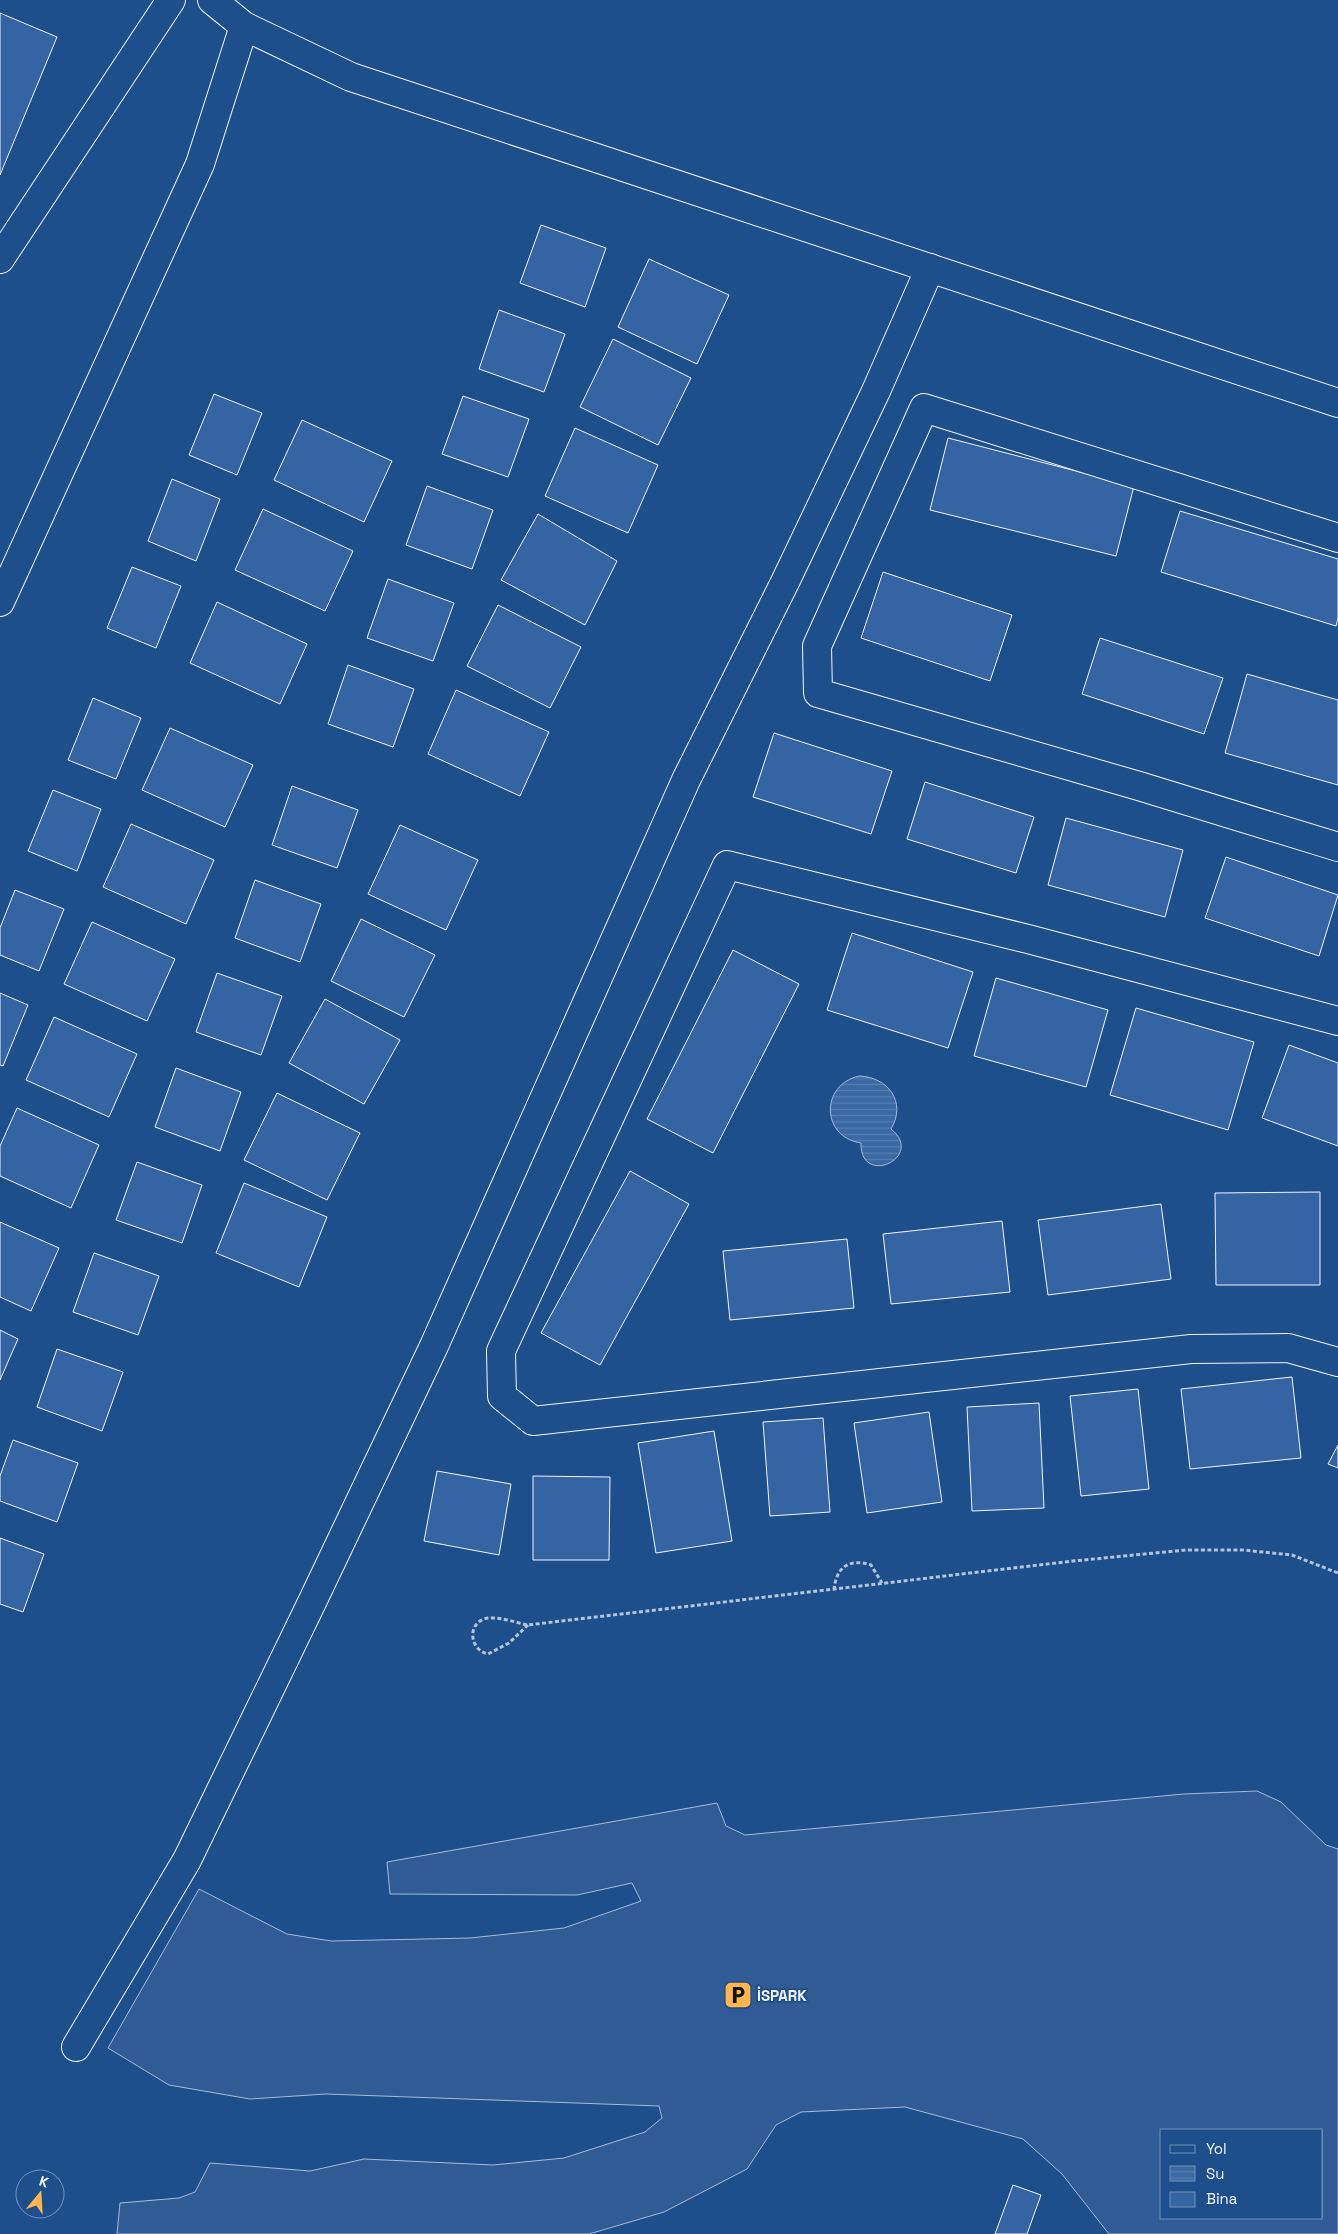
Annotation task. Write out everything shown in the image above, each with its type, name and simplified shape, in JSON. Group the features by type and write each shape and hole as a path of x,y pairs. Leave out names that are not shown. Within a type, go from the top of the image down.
{"street":[{"path":"0,259 171,0"},
{"path":"212,0 244,26 351,78 1338,403"},
{"path":"0,602 200,164 244,26"},
{"path":"76,2048 187,1860 314,1598 434,1346 686,780 804,544 876,391 930,268"},
{"path":"1338,538 924,408 817,646 818,693 1139,786 1338,847"},
{"path":"1338,1021 1028,939 727,865 501,1351 502,1396 533,1421 1191,1349 1288,1348 1338,1362"}],"path":[{"path":"528,1625 509,1644 488,1654 480,1652 474,1644 473,1634 476,1625 485,1619 499,1619 528,1625 1073,1561 1186,1550 1243,1550 1292,1555 1338,1573"},
{"path":"834,1590 835,1578 841,1569 849,1564 861,1562 871,1565 882,1583"}],"shaded area":[{"name":"İSPARK","path":"1257,1791 1281,1802 1326,1845 1338,1849 1338,2234 1109,2234 1062,2174 1023,2139 905,2107 801,2112 776,2125 747,2169 664,2212 589,2234 117,2234 120,2203 179,2198 195,2192 210,2163 310,2171 364,2159 493,2165 564,2158 645,2132 662,2118 659,2106 326,2094 250,2099 169,2085 108,2048 199,1889 287,1934 331,1941 470,1938 564,1928 641,1901 632,1883 577,1895 390,1894 387,1862 717,1803 726,1826 745,1835 1184,1794"}],"water":[{"path":"859,1076 869,1077 886,1086 896,1101 897,1109 891,1129 900,1139 901,1149 897,1158 879,1166 870,1164 863,1156 861,1143 848,1139 838,1131 830,1111 837,1089 846,1081"}],"building":[{"path":"0,13 57,37 0,175"},
{"path":"541,225 606,248 585,307 520,283"},
{"path":"649,259 729,295 697,364 618,327"},
{"path":"499,310 565,334 544,392 479,369"},
{"path":"613,339 691,378 658,445 580,407"},
{"path":"214,394 262,413 237,475 189,455"},
{"path":"463,396 529,419 508,477 442,454"},
{"path":"302,420 392,461 364,522 274,480"},
{"path":"575,428 658,465 628,533 545,496"},
{"path":"948,438 1134,486 1116,556 930,510"},
{"path":"172,479 220,499 196,561 148,541"},
{"path":"427,486 493,510 472,569 406,545"},
{"path":"263,509 353,551 325,611 235,570"},
{"path":"1180,511 1338,559 1338,618 1336,626 1161,572"},
{"path":"538,514 617,561 585,625 501,580"},
{"path":"132,567 181,586 156,648 107,628"},
{"path":"883,572 1012,615 990,681 861,638"},
{"path":"388,579 454,603 433,661 367,638"},
{"path":"217,602 307,644 280,704 190,663"},
{"path":"498,605 581,647 550,708 467,666"},
{"path":"1100,638 1223,678 1204,734 1082,694"},
{"path":"348,665 414,689 393,747 328,724"},
{"path":"1247,674 1338,700 1338,785 1225,753"},
{"path":"456,690 549,732 520,796 428,754"},
{"path":"93,698 141,718 116,779 68,760"},
{"path":"170,728 253,765 225,827 142,790"},
{"path":"774,733 892,771 871,834 753,797"},
{"path":"925,782 1034,817 1016,873 907,839"},
{"path":"292,786 358,810 337,868 272,845"},
{"path":"53,790 101,809 77,871 28,851"},
{"path":"1066,818 1183,850 1165,917 1048,885"},
{"path":"131,824 214,860 186,924 103,887"},
{"path":"400,825 478,860 446,930 368,894"},
{"path":"1226,857 1338,895 1319,956 1205,918"},
{"path":"255,880 321,904 300,962 235,938"},
{"path":"15,890 64,909 39,971 0,955 0,928"},
{"path":"361,919 435,955 404,1017 331,981"},
{"path":"92,922 175,959 147,1021 64,984"},
{"path":"852,933 973,972 948,1048 827,1010"},
{"path":"733,950 799,984 713,1153 647,1119"},
{"path":"217,973 282,996 261,1055 196,1032"},
{"path":"996,978 1108,1010 1086,1087 974,1056"},
{"path":"0,993 28,1005 3,1066 0,1065"},
{"path":"325,999 400,1040 364,1104 289,1063"},
{"path":"1136,1008 1254,1042 1228,1130 1110,1095"},
{"path":"54,1017 137,1054 109,1117 26,1080"},
{"path":"1289,1045 1338,1063 1338,1146 1262,1118"},
{"path":"176,1068 241,1092 220,1151 155,1127"},
{"path":"277,1093 360,1133 327,1200 244,1160"},
{"path":"17,1108 99,1145 71,1208 0,1176 0,1146"},
{"path":"137,1162 202,1185 182,1243 116,1220"},
{"path":"630,1171 689,1204 600,1365 541,1333"},
{"path":"244,1183 327,1217 299,1287 216,1253"},
{"path":"1320,1192 1320,1285 1216,1285 1215,1193"},
{"path":"1161,1204 1171,1279 1048,1295 1038,1220"},
{"path":"1002,1221 1010,1292 891,1304 883,1234"},
{"path":"0,1222 59,1248 31,1311 0,1297"},
{"path":"847,1239 854,1308 730,1320 723,1251"},
{"path":"94,1253 159,1276 138,1335 73,1312"},
{"path":"0,1330 18,1339 0,1380"},
{"path":"57,1349 123,1372 102,1431 37,1407"},
{"path":"1292,1377 1301,1458 1190,1469 1181,1389"},
{"path":"1138,1389 1149,1489 1081,1496 1070,1396"},
{"path":"1039,1403 1044,1508 972,1511 967,1407"},
{"path":"929,1412 942,1502 867,1513 854,1423"},
{"path":"823,1418 830,1512 770,1516 763,1422"},
{"path":"714,1431 732,1541 656,1553 638,1443"},
{"path":"13,1440 78,1463 57,1522 0,1501 0,1476"},
{"path":"1338,1445 1338,1468 1328,1464"},
{"path":"437,1471 511,1484 499,1555 424,1541"},
{"path":"533,1476 610,1477 609,1560 533,1560"},
{"path":"0,1538 44,1554 23,1612 0,1604"},
{"path":"1013,2185 1041,2195 1027,2234 995,2234"}],"place":[{"name":"İSPARK","path":"738,1995"}]}
